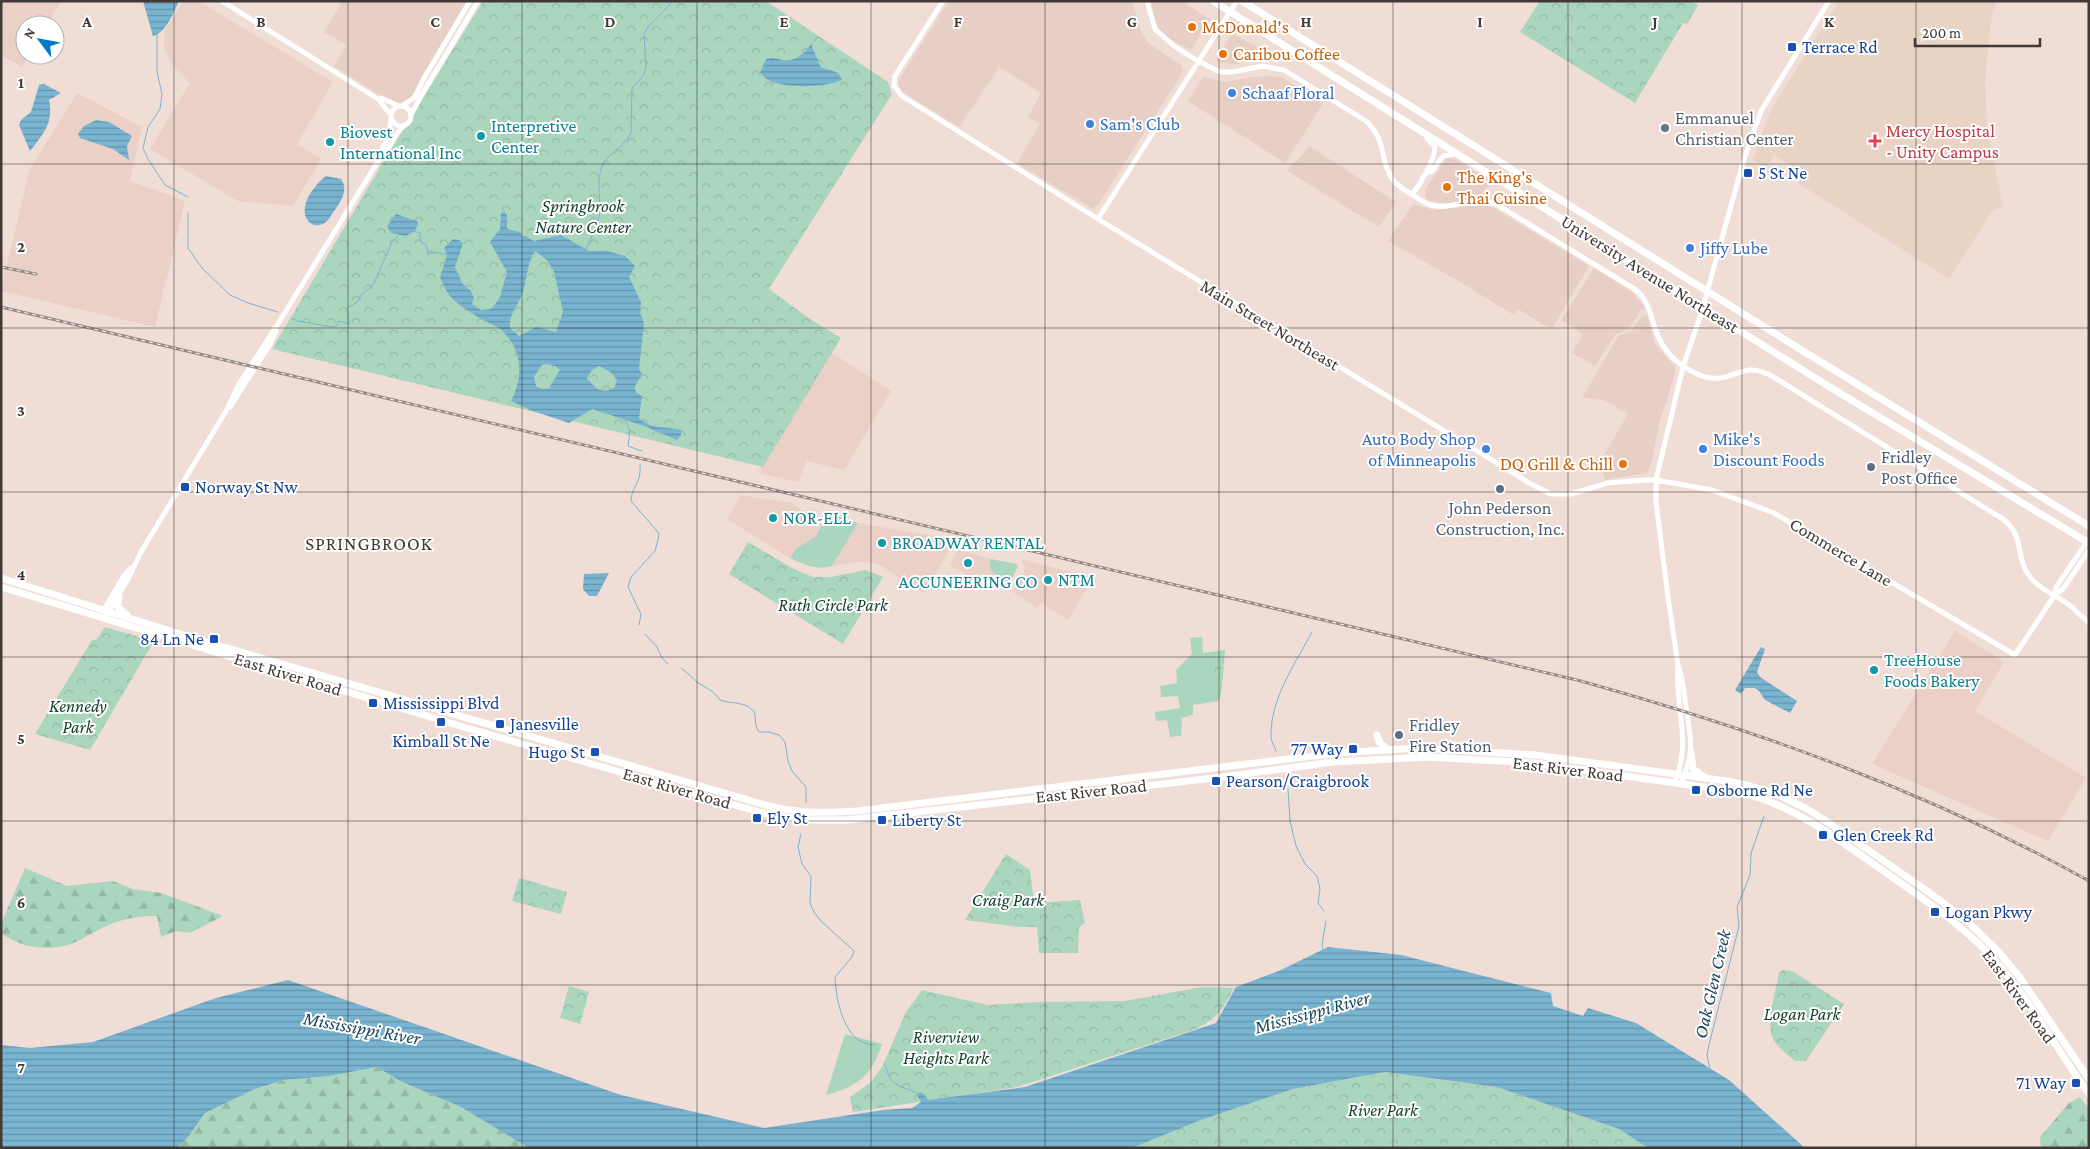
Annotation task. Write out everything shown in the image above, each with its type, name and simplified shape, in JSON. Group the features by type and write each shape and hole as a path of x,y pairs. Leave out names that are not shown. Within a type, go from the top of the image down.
{"main road":[{"name":"University Avenue Northeast","path":"1213,1 1828,386 2088,541"},
{"name":"University Avenue Northeast","path":"1242,1 1803,351 2089,526"},
{"name":"East River Road","path":"1,578 769,806 799,813 856,811 1328,754 1418,748 1535,755 1708,778 1760,788 1805,808 1841,831 1961,916 2010,964 2089,1079"},
{"name":"East River Road","path":"1,587 460,726 759,812 798,820 820,822 863,819 1369,759 1427,757 1534,763 1679,782 1745,793 1796,812 1950,918 1982,946 2008,976 2089,1094"},
{"path":"119,594 118,604 120,609 134,619"},
{"path":"1377,736 1380,743 1390,750"},
{"path":"1691,753 1693,768 1708,778"}],"street":[{"path":"222,1 378,99 395,124 404,126"},
{"path":"466,22 472,1"},
{"path":"380,158 389,134 393,110 415,97 424,78 472,1"},
{"path":"106,610 119,594 133,566 226,411 235,401 270,346 281,319 380,158 384,156 396,132 409,123 411,115 426,88 478,1"},
{"name":"Main Street Northeast","path":"943,1 896,76 894,86 902,96 1098,220 1551,494 1571,494 1608,483 1656,480"},
{"path":"1147,1 1155,29 1174,46 1198,61 1220,72 1269,66 1288,72 1373,127 1380,138 1387,168 1393,181 1412,195 1436,206 1446,206 1475,200 1496,204 1636,290 1647,302 1657,336 1663,346 1683,367 1714,379 1732,376 1749,370 1760,371 1772,376 2003,518 2013,527 2018,538 2022,563 2028,575 2036,584 2067,603 2089,623"},
{"path":"1098,220 1237,1"},
{"path":"1679,782 1691,753 1690,734 1682,678 1678,665 1656,502 1656,480 1683,367 1708,291 1744,160 1761,111 1829,1"},
{"path":"378,99 381,98 409,109 411,115"},
{"path":"1406,122 1431,140 1435,147 1427,173 1412,195"},
{"path":"1427,173 1432,171 1443,156 1458,154"},
{"name":"Commerce Lane","path":"1656,480 1712,490 1774,513 2015,655 2054,596"},
{"path":"2054,596 2056,587 2088,541"},
{"path":"2054,596 2063,589 2089,550"},
{"path":"103,619 124,576 133,566"},
{"path":"1678,665 1677,680 1684,744 1682,775"}],"shaded area":[{"path":"1,1 61,1 53,15 15,15 15,63 1,55"},
{"path":"183,1 198,1 333,82 297,144 321,159 293,206 238,201 150,149 190,83 171,64 164,45 165,31"},
{"path":"340,1 468,1 403,110 334,66 347,45 324,32 341,4"},
{"path":"949,1 1132,1 1142,34 1150,44 1182,66 1183,72 1098,205 1093,209 1017,163 1040,124 1028,117 1041,93 999,67 959,127 901,91 898,81"},
{"path":"1151,1 1182,1 1210,19 1191,50 1168,38 1161,31 1155,22"},
{"name":"Mercy Hospital - Unity Campus","path":"1839,1 1996,1 1991,20 1985,82 1987,126 2003,207 1993,210 1949,279 1798,183 1803,173 1774,155 1766,167 1753,160 1770,111"},
{"path":"1235,35 1267,53 1265,57 1236,64 1219,62 1216,59 1230,37"},
{"path":"1274,76 1283,78 1323,104 1285,163 1188,101 1203,77 1225,82 1252,77"},
{"path":"77,93 142,127 130,181 185,201 155,327 1,291 29,171"},
{"path":"1309,146 1396,202 1379,227 1287,171"},
{"path":"1447,158 1454,159 1491,181 1479,198 1448,203 1429,201 1425,196 1425,189"},
{"path":"1413,204 1433,210 1487,204 1589,266 1553,327 1549,328 1518,309 1514,315 1388,241"},
{"path":"1594,268 1632,292 1645,308 1641,310 1629,329 1616,334 1595,366 1572,353 1583,334 1561,320"},
{"path":"1643,315 1647,315 1655,344 1675,367 1674,377 1659,424 1652,461 1647,473 1605,480 1600,462 1628,414 1604,400 1582,398 1619,335 1631,332"},
{"path":"832,353 891,391 844,470 806,461 799,482 758,473"},
{"path":"741,495 791,503 822,524 816,536 797,548 790,558 727,519"},
{"path":"858,523 934,536 952,547 923,593 880,565 864,561 832,566"},
{"path":"961,550 991,559 989,561 991,571 1010,583 1007,589 982,573 976,581 950,565 957,551"},
{"path":"1021,559 1090,577 1090,583 1068,620 1041,603 1037,608 1013,592 1022,577 1025,567"},
{"path":"1955,631 2004,662 1975,711 2086,778 2048,841 1872,764"}],"green space":[{"name":"Springbrook Nature Center","path":"483,1 766,1 888,82 892,94 769,289 807,317 841,338 763,467 272,349 379,169"},
{"path":"1540,1 1691,1 1698,5 1687,24 1683,23 1635,103 1520,32"},
{"path":"828,513 858,523 832,566 821,568 790,558 797,548 816,536"},
{"name":"Ruth Circle Park","path":"748,542 792,568 813,577 831,577 865,570 883,577 843,644 729,574"},
{"path":"991,559 1018,566 1010,583 991,571 989,561"},
{"name":"Kennedy Park","path":"105,627 154,641 90,750 35,734 92,640 96,640"},
{"path":"1202,637 1203,653 1225,650 1219,701 1193,705 1193,715 1182,718 1181,736 1170,737 1167,720 1156,721 1155,712 1180,708 1178,696 1161,697 1160,686 1177,683 1176,670 1192,654 1190,638"},
{"path":"1221,666 1222,682 1212,683 1211,667"},
{"name":"Craig Park","path":"1006,854 1030,870 1034,903 1080,900 1085,923 1079,927 1078,953 1039,953 1037,927 1019,927 965,920"},
{"path":"25,868 67,886 113,881 133,889 161,893 223,916 190,933 176,931 161,937 157,916 145,916 127,919 99,929 71,944 53,948 26,945 1,933 1,924"},
{"path":"519,878 567,892 561,914 512,901"},
{"name":"Logan Park","path":"1782,970 1792,971 1844,1004 1806,1061 1795,1061 1779,1047 1772,1036 1772,1009 1779,973"},
{"path":"569,986 589,992 580,1024 560,1018"},
{"name":"Riverview Heights Park","path":"1202,987 1234,988 1219,1012 1210,1021 1196,1029 1017,1087 853,1112 850,1097 870,1083 882,1067 906,1012 922,990 988,1005 1124,1001"},
{"path":"845,1034 882,1044 873,1064 862,1078 855,1084 826,1095"},
{"path":"377,1067 400,1081 459,1106 529,1148 177,1148 188,1137 205,1113 255,1089 284,1080 329,1076"},
{"name":"River Park","path":"1385,1072 1497,1087 1619,1129 1648,1148 1132,1148 1201,1120 1293,1089"},
{"path":"2080,1097 2089,1109 2089,1148 2041,1148 2040,1137 2069,1103"}],"water":[{"path":"143,1 179,1 166,26 162,31 153,36"},
{"path":"813,42 812,47 821,67 838,73 842,80 819,85 791,86 772,82 760,73 766,59 792,60 800,56"},
{"path":"44,84 61,93 49,100 49,122 30,151 19,125 21,120 31,112 39,85"},
{"path":"96,120 109,122 132,136 127,146 129,160 113,149 80,138 78,134 84,126"},
{"path":"326,176 341,179 344,185 344,192 339,204 324,224 311,224 306,217 305,207 313,190"},
{"path":"504,211 507,215 507,229 520,232 522,236 526,236 534,241 561,235 589,251 607,251 625,256 635,266 629,277 641,302 640,313 644,323 639,369 642,374 634,388 642,396 639,418 654,426 681,430 681,435 677,440 644,426 592,409 569,423 533,411 511,401 518,382 519,372 517,353 513,344 499,328 474,315 455,301 448,293 440,277 447,255 444,248 453,239 459,240 463,243 455,267 462,283 471,291 474,298 472,304 481,310 492,309 500,297 507,272 490,242 500,229 501,213","holes":["535,251 547,260 554,272 563,312 556,332 536,327 519,336 510,328 510,323 512,314 523,292 529,266","542,365 555,366 560,370 549,388 542,389 536,386 534,377","599,366 609,371 617,379 615,387 607,391 596,388 587,378 592,370"]},
{"path":"396,214 417,221 418,224 415,231 406,236 391,233 387,226"},
{"path":"609,573 597,596 589,596 583,589 584,574"},
{"path":"1761,647 1765,649 1757,672 1760,677 1797,701 1790,713 1765,700 1755,688 1745,688 1741,694 1735,690"},
{"name":"Mississippi River","path":"1328,947 1401,955 1551,993 1553,1006 1583,1016 1588,1008 1636,1023 1729,1080 1805,1148 1648,1148 1619,1129 1497,1087 1385,1072 1293,1089 1201,1120 1132,1148 529,1148 459,1106 400,1081 377,1067 329,1076 284,1080 255,1089 205,1113 188,1137 177,1148 1,1148 1,1045 30,1048 93,1042 216,998 288,980 621,1095 764,1128 883,1110 912,1108 921,1102 917,1095 920,1092 928,1100 1025,1087 1216,1023 1236,987 1281,970"}],"waterway":[{"path":"586,249 600,214 599,184 603,163 624,143 631,133 632,88 644,75 646,66 644,35 647,28 673,1"},
{"path":"157,33 157,72 162,94 160,109 148,127 143,148 165,185 188,197"},
{"path":"188,213 188,248 202,268 230,295 248,303 278,312"},
{"path":"413,231 420,233 420,241 426,245 428,253 435,252 447,255"},
{"path":"291,318 332,327 337,326 339,321 349,324 347,308 357,302 362,294 373,285 392,242 398,236"},
{"path":"625,420 630,431 628,446 642,451"},
{"path":"639,625 641,614 628,587 631,577 655,551 659,535 631,501 631,496 638,481 640,464"},
{"path":"1276,751 1271,737 1275,709 1291,669 1312,632"},
{"path":"645,634 657,647 662,658 668,664"},
{"path":"681,668 697,682 712,691 720,700 743,704 751,708 754,712 759,732 779,735 785,742 788,761 792,771 806,787 806,802"},
{"path":"1288,789 1290,821 1296,846 1305,864 1317,876 1320,889 1318,903 1324,911"},
{"name":"Oak Glen Creek","path":"1710,1069 1707,1055 1739,926 1737,907 1750,875 1751,853 1764,816"},
{"path":"801,834 798,847 802,864 811,876 810,903 814,912 820,920 854,951 852,957 835,977 838,1001 843,1018 858,1040 875,1045"},
{"path":"1323,950 1322,945 1326,921"},
{"path":"886,1067 894,1083 919,1094"}],"railway":[{"path":"1,267 36,274"},
{"path":"1,307 1581,681 1712,720 1841,766 1967,819 2089,881"}],"place":[{"name":"McDonald's","path":"1192,27"},
{"name":"Terrace Rd","path":"1792,47"},
{"name":"Caribou Coffee","path":"1223,54"},
{"name":"Schaaf Floral","path":"1232,93"},
{"name":"Sam's Club","path":"1090,124"},
{"name":"Emmanuel Christian Center","path":"1665,128"},
{"name":"Interpretive Center","path":"481,136"},
{"name":"Mercy Hospital - Unity Campus","path":"1875,141"},
{"name":"Biovest International Inc","path":"330,142"},
{"name":"5 St Ne","path":"1748,173"},
{"name":"The King's Thai Cuisine","path":"1447,187"},
{"name":"Jiffy Lube","path":"1690,248"},
{"name":"Auto Body Shop of Minneapolis","path":"1486,449"},
{"name":"Mike's Discount Foods","path":"1703,449"},
{"name":"DQ Grill & Chill","path":"1623,464"},
{"name":"Fridley Post Office","path":"1871,467"},
{"name":"Norway St Nw","path":"185,487"},
{"name":"John Pederson Construction, Inc.","path":"1500,489"},
{"name":"NOR-ELL","path":"773,518"},
{"name":"BROADWAY RENTAL","path":"882,543"},
{"name":"ACCUNEERING CO","path":"968,563"},
{"name":"NTM","path":"1048,580"},
{"name":"84 Ln Ne","path":"214,639"},
{"name":"TreeHouse Foods Bakery","path":"1874,670"},
{"name":"Mississippi Blvd","path":"373,703"},
{"name":"Kimball St Ne","path":"441,722"},
{"name":"Janesville","path":"500,724"},
{"name":"Fridley Fire Station","path":"1399,735"},
{"name":"77 Way","path":"1353,749"},
{"name":"Hugo St","path":"595,752"},
{"name":"Pearson/Craigbrook","path":"1216,781"},
{"name":"Osborne Rd Ne","path":"1696,790"},
{"name":"Ely St","path":"757,818"},
{"name":"Liberty St","path":"882,820"},
{"name":"Glen Creek Rd","path":"1823,835"},
{"name":"Logan Pkwy","path":"1935,912"},
{"name":"71 Way","path":"2076,1083"}],"district":[{"name":"SPRINGBROOK","path":"369,543"}]}
